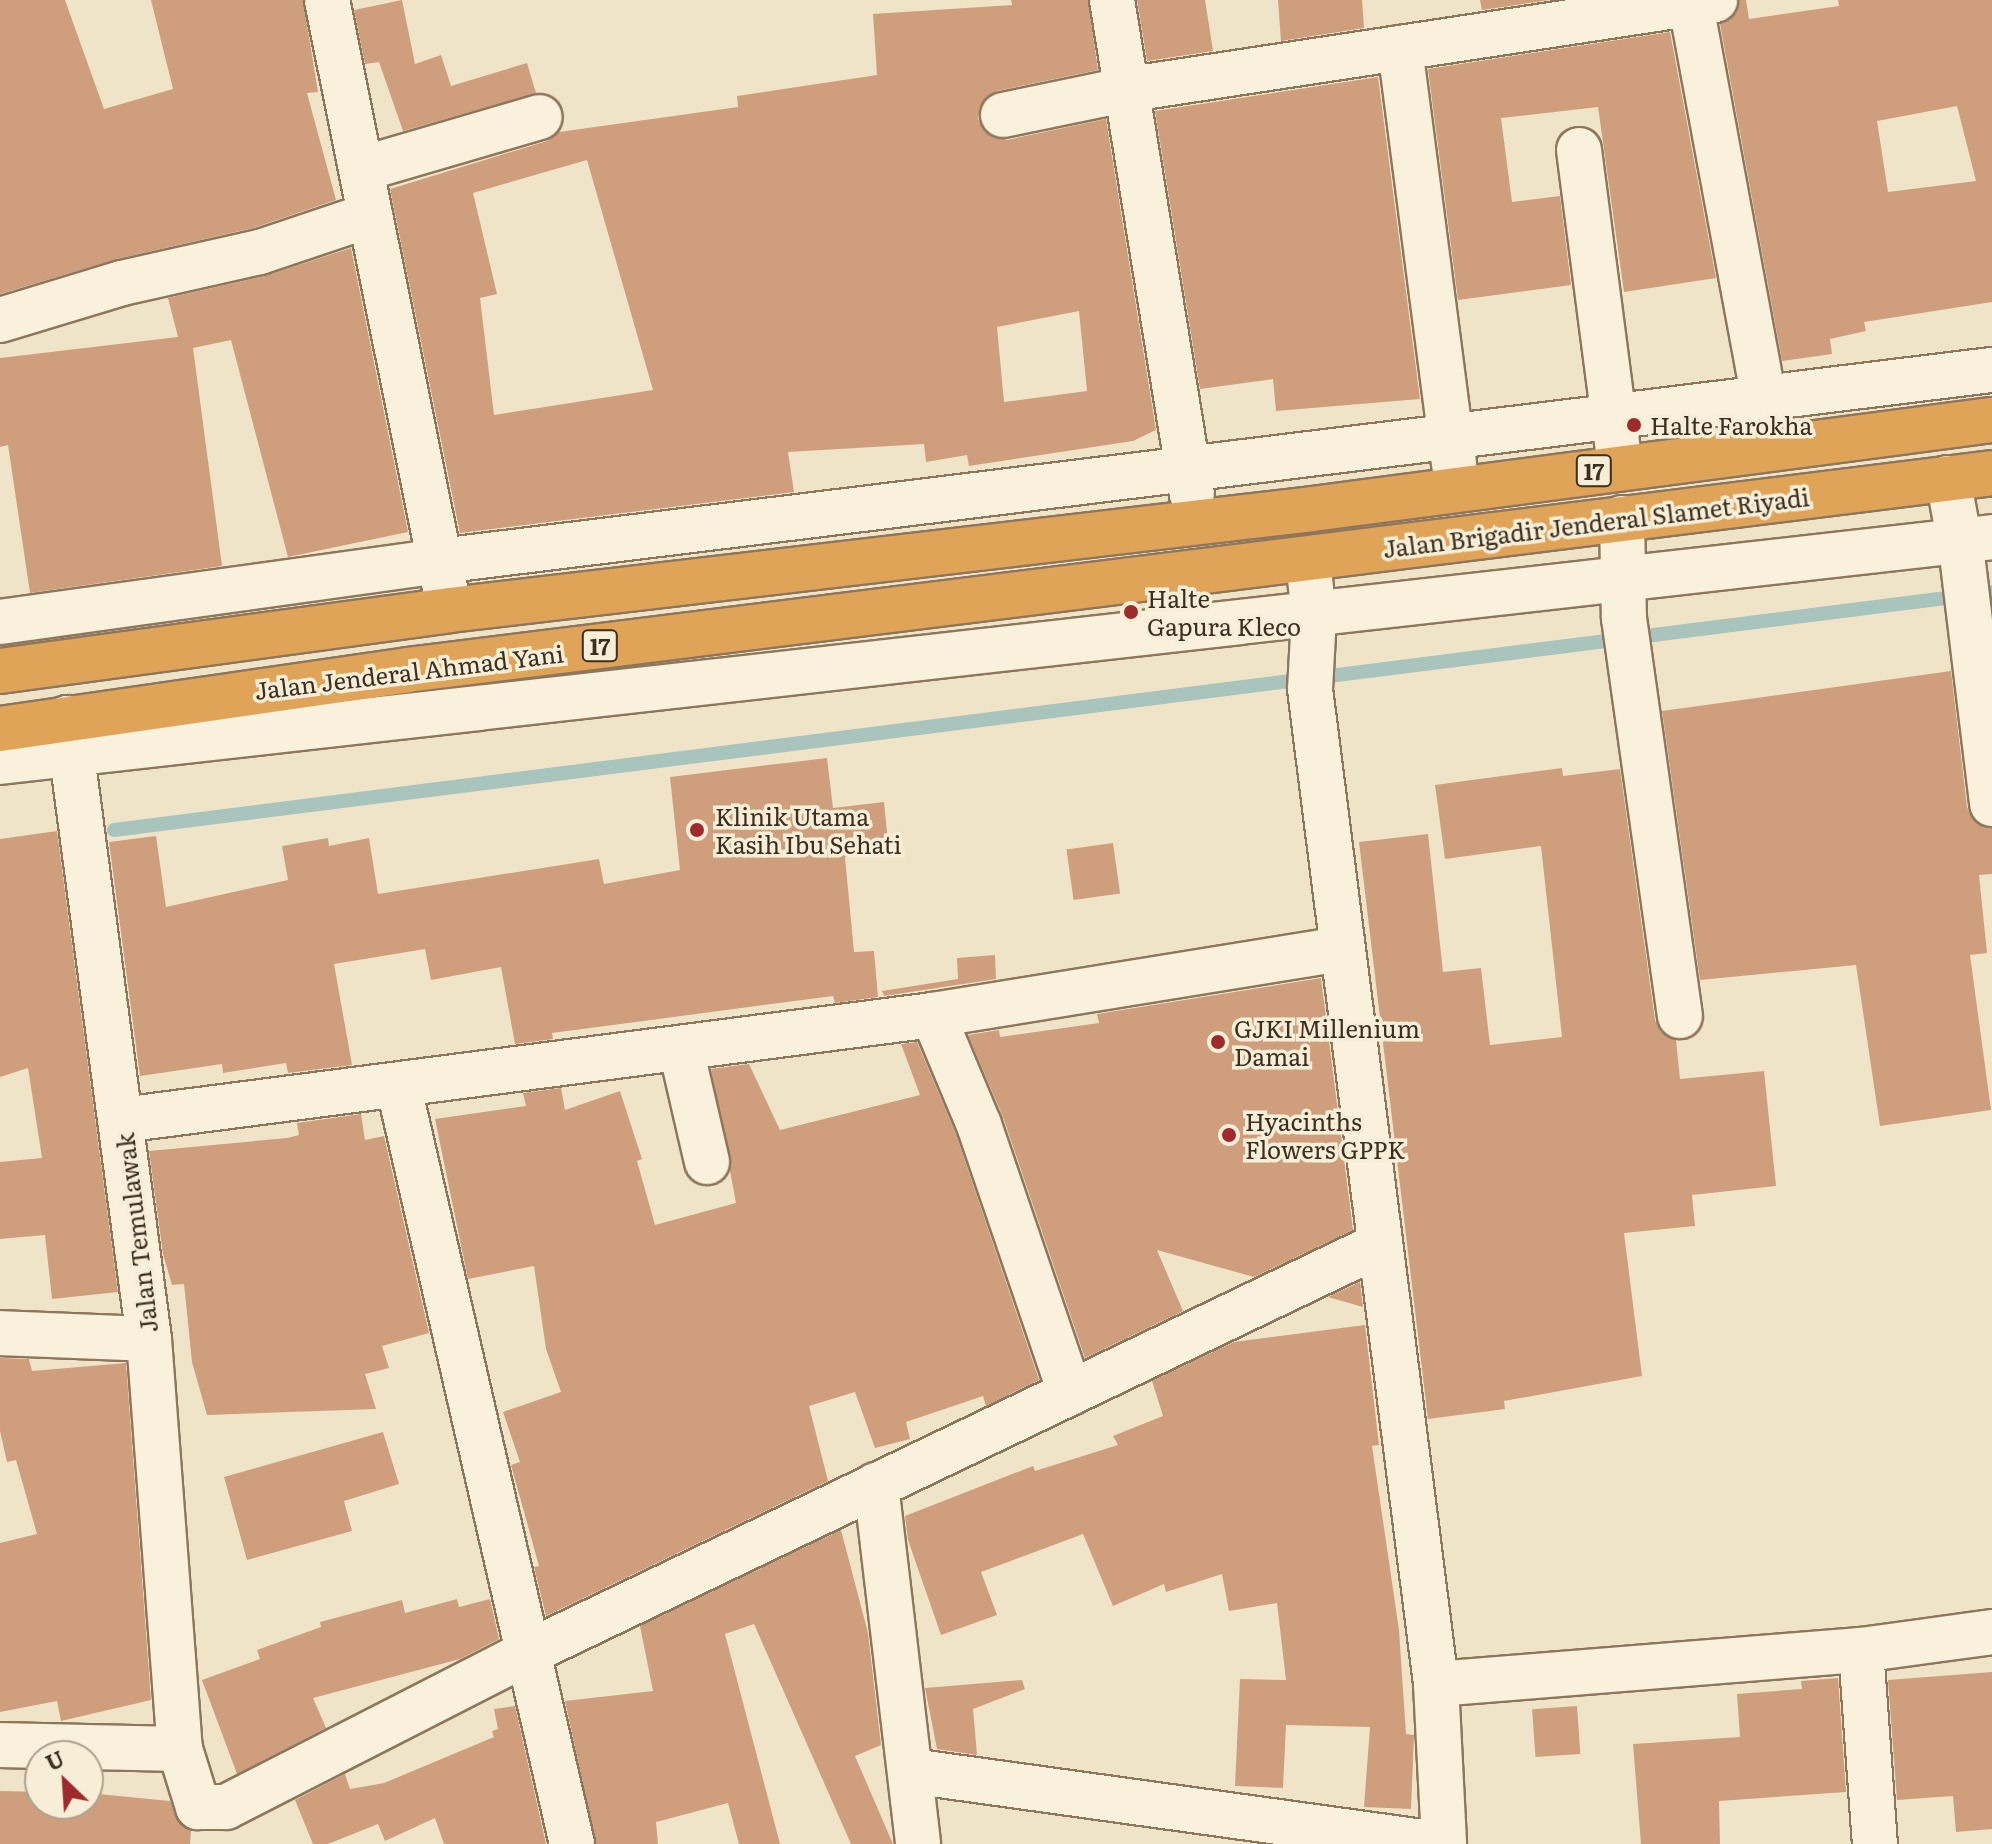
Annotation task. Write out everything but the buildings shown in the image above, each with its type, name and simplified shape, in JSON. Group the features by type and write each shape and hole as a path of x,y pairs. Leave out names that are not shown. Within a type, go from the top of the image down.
{"highway":[{"name":"Jalan Brigadir Jenderal Slamet Riyadi","path":"1195,523 1771,446 1992,420"},
{"name":"Jalan Brigadir Jenderal Slamet Riyadi","path":"1201,573 1992,473"},
{"name":"17","path":"2,662 1195,523"},
{"name":"Jalan Jenderal Ahmad Yani","path":"0,729 70,735 409,691 654,639 1201,573"}],"street":[{"path":"327,0 450,610"},
{"path":"1112,0 1195,523"},
{"path":"1003,115 1124,90 1699,1 1771,446"},
{"path":"1400,48 1457,490"},
{"path":"362,169 540,117"},
{"path":"1579,150 1621,468"},
{"path":"0,320 122,283 260,252 370,215"},
{"path":"0,622 440,561 1188,467 1614,420 1765,397 1992,370"},
{"path":"1948,478 1972,554 1971,627 1992,804"},
{"path":"1622,518 1625,618 1680,1016"},
{"path":"729,525 732,577"},
{"path":"409,691 661,689 1313,623 1625,618 1972,554"},
{"path":"1308,560 1313,623 1310,689 1436,1684 1444,1844"},
{"path":"854,615 862,667"},
{"path":"654,639 661,689"},
{"path":"0,762 70,735"},
{"name":"Jalan Temulawak","path":"70,735 149,1339 180,1749 198,1807 226,1807 529,1652"},
{"path":"122,1120 399,1088 933,1015 1341,949"},
{"path":"933,1015 979,1125 1070,1393"},
{"path":"681,1049 707,1162"},
{"path":"399,1088 572,1844"},
{"path":"529,1652 1379,1245"},
{"path":"0,1333 149,1339"},
{"path":"876,1485 918,1844"},
{"path":"1436,1684 1861,1650 1992,1632"},
{"path":"1861,1650 1875,1844"},
{"path":"0,1745 180,1749"},
{"path":"911,1771 1195,1827 1437,1844"}],"waterway":[{"path":"114,830 1992,592"}],"place":[{"name":"Halte Farokha","path":"1634,425"},
{"name":"Halte Gapura Kleco","path":"1131,612"},
{"name":"Klinik Utama Kasih Ibu Sehati","path":"697,830"},
{"name":"GJKI Millenium Damai","path":"1218,1042"},
{"name":"Hyacinths Flowers GPPK","path":"1229,1135"}]}
